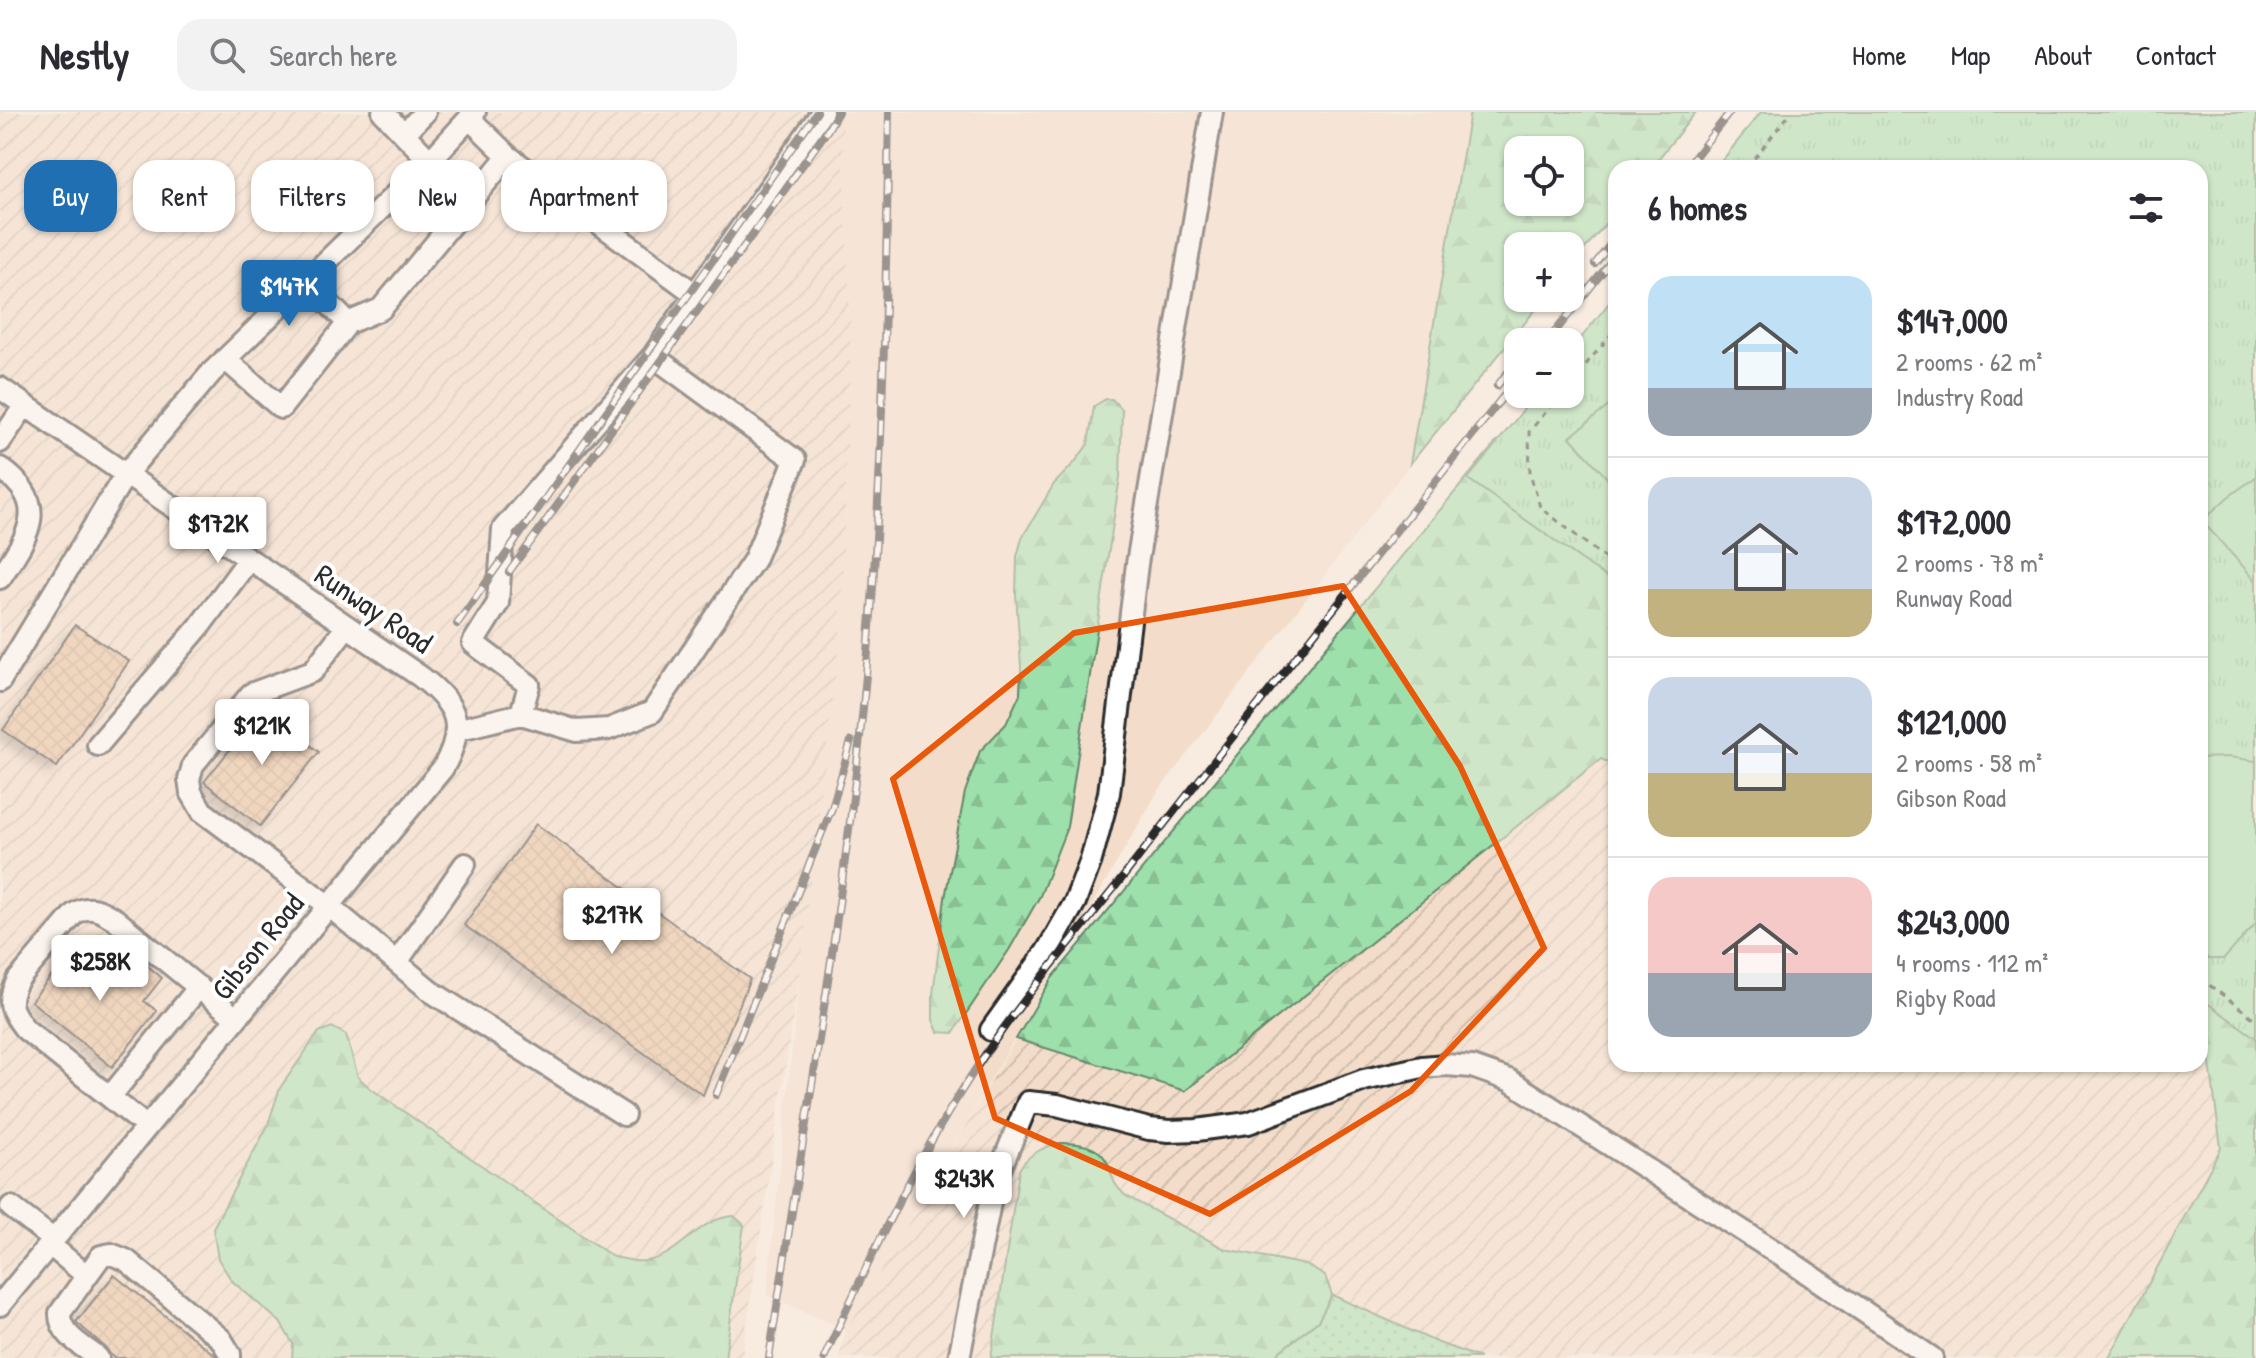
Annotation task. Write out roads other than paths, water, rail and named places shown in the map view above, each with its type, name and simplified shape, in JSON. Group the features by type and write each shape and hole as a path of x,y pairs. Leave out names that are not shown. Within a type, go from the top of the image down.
{"street":[{"path":"383,112 429,160"},
{"path":"404,134 425,112"},
{"path":"521,714 529,685 473,643 498,603 503,529 653,356 822,112"},
{"path":"991,1030 1047,951 1075,902 1091,860 1109,793 1137,564 1212,112"},
{"path":"431,160 472,115 508,156 695,294"},
{"path":"225,359 281,408 348,323 381,309 508,156"},
{"path":"0,681 125,475 211,373 390,200"},
{"path":"306,281 348,323"},
{"path":"456,730 521,714 577,731 609,729 652,712 754,560 795,460 653,356"},
{"name":"Runway Road","path":"0,388 441,693 453,709 456,730"},
{"path":"0,442 25,405"},
{"path":"0,468 24,490 31,507 30,525 6,553 0,578"},
{"path":"98,745 199,627 249,559"},
{"path":"347,626 313,671 251,694 193,765 189,780 191,792 202,811 329,906 432,992 624,1115"},
{"name":"Gibson Road","path":"0,1305 443,768 453,750 456,730"},
{"path":"397,962 465,864"},
{"path":"147,1127 25,1029 13,1014 11,998 18,980 74,914 90,908 103,911 116,920 236,1018"},
{"path":"110,1097 199,987"},
{"path":"959,1358 991,1198 1028,1102 1057,1105 1149,1129 1197,1130 1248,1123 1364,1080 1446,1065 1472,1067 1509,1080 1788,1260 1932,1358"},
{"path":"11,1207 87,1276"},
{"path":"98,1358 63,1330 60,1313 101,1256 111,1254 126,1260 221,1339 230,1358"}],"railway":[{"path":"457,624 817,112"},
{"path":"509,572 838,112"},
{"path":"769,1358 837,919 865,690 881,442 889,112"},
{"path":"1692,160 1730,112"},
{"path":"1595,264 1608,247"},
{"path":"1558,328 1608,265"},
{"path":"1497,386 1504,377"},
{"path":"824,1358 928,1146 1006,1025 1504,396"},
{"path":"716,1095 832,808 851,741"}]}
